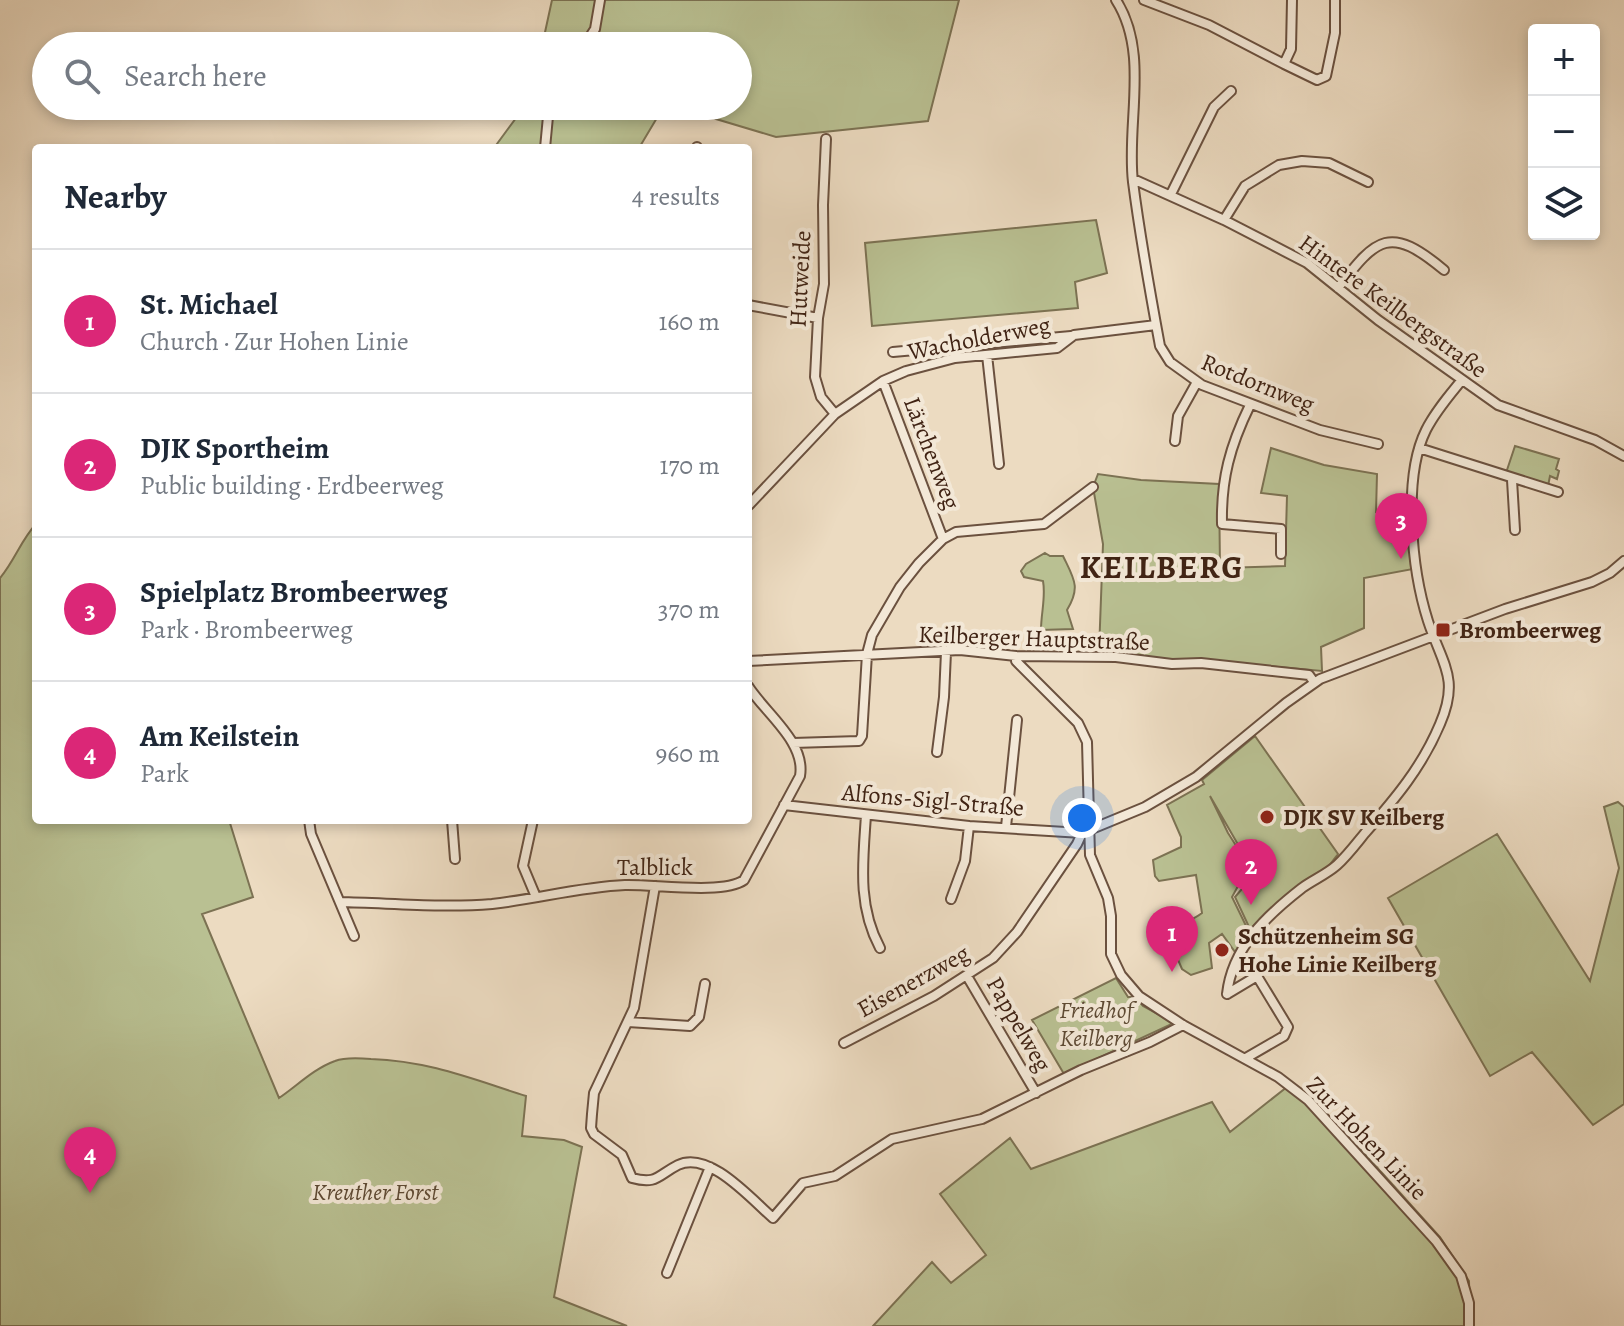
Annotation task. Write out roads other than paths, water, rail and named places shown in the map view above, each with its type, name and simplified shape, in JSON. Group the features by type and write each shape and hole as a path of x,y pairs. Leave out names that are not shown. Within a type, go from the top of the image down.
{"street":[{"path":"594,32 600,0"},
{"path":"1144,0 1209,25 1317,80 1326,76 1335,33 1335,0"},
{"path":"1284,64 1291,49 1292,0"},
{"path":"1121,1 1133,47 1133,179"},
{"path":"1171,194 1214,107 1231,91"},
{"path":"545,144 548,120"},
{"name":"Hutweide","path":"826,139 824,284 818,318 815,377 821,397 835,414"},
{"path":"1224,220 1245,186 1279,165 1302,161 1329,163 1368,182"},
{"name":"Hintere Keilbergstraße","path":"1133,179 1171,194 1307,263 1461,381 1498,405 1595,440 1624,456"},
{"name":"Rotdornweg","path":"1133,179 1160,346 1170,362 1197,382 1250,405 1320,430 1378,444"},
{"path":"1338,288 1364,254 1379,244 1391,241 1406,243 1422,251 1444,270"},
{"path":"752,306 818,318"},
{"name":"Wacholderweg","path":"893,352 1156,325"},
{"name":"Wacholderweg","path":"752,502 835,414 883,381 924,365 1057,348 1074,335"},
{"path":"987,355 999,464"},
{"name":"Lärchenweg","path":"883,381 943,539"},
{"path":"1246,1058 1284,1036 1288,1027 1257,976 1227,994 1230,972 1253,931 1302,888 1337,865 1396,800 1424,759 1451,694 1450,678 1422,595 1411,514 1419,448 1438,409 1461,381"},
{"path":"1175,441 1178,416 1197,382"},
{"path":"1250,405 1228,459 1222,524 1281,529 1281,554"},
{"path":"1419,448 1512,480 1558,492"},
{"path":"1512,480 1515,530"},
{"path":"752,691 793,743 859,741 862,736 867,654 872,635 900,587 943,539 956,532 1044,524 1093,487"},
{"path":"1317,680 1505,609 1592,582 1624,561"},
{"name":"Keilberger Hauptstraße","path":"752,661 960,650 1016,656 1116,657 1172,664 1210,664 1309,675 1317,680"},
{"path":"937,752 946,652"},
{"name":"Zur Hohen Linie","path":"1016,656 1016,661 1078,723 1087,742 1085,830 1090,855 1108,898 1111,954 1121,975 1139,996 1183,1025 1278,1077 1308,1100 1436,1241 1461,1276 1469,1303 1469,1326"},
{"name":"Alfons-Sigl-Straße","path":"784,805 969,826 1085,830 1145,807 1196,777 1317,680"},
{"path":"1006,827 1017,720"},
{"name":"Talblick","path":"340,902 489,904 598,887 721,888 740,883 800,776 802,766 793,743"},
{"path":"866,815 863,898 869,924 880,948"},
{"path":"310,824 354,936"},
{"path":"452,824 455,859"},
{"path":"532,824 523,866 536,897"},
{"path":"951,899 965,861 969,826"},
{"name":"Eisenerzweg","path":"844,1043 934,996 993,958 1017,932 1085,830"},
{"path":"655,886 634,1008 594,1093 591,1128 594,1134 622,1155 632,1178 645,1182 654,1180 691,1161 720,1172 773,1218 803,1183 835,1176 892,1139 982,1119 1081,1070 1183,1025"},
{"name":"Pappelweg","path":"967,976 1036,1093"},
{"path":"628,1022 690,1026 699,1017 705,984"},
{"path":"667,1273 710,1167"}],"place":[{"name":"Spielplatz Brombeerweg","path":"1401,559"},
{"name":"Brombeerweg","path":"1443,630"},
{"name":"DJK SV Keilberg","path":"1267,817"},
{"name":"DJK Sportheim","path":"1251,905"},
{"name":"Schützenheim SG Hohe Linie Keilberg","path":"1222,950"},
{"name":"St. Michael","path":"1172,972"},
{"name":"Am Keilstein","path":"90,1193"}],"district":[{"name":"KEILBERG","path":"1162,567"}],"park label":[{"name":"Friedhof Keilberg","path":"1096,1024"},
{"name":"Kreuther Forst","path":"375,1192"}]}
